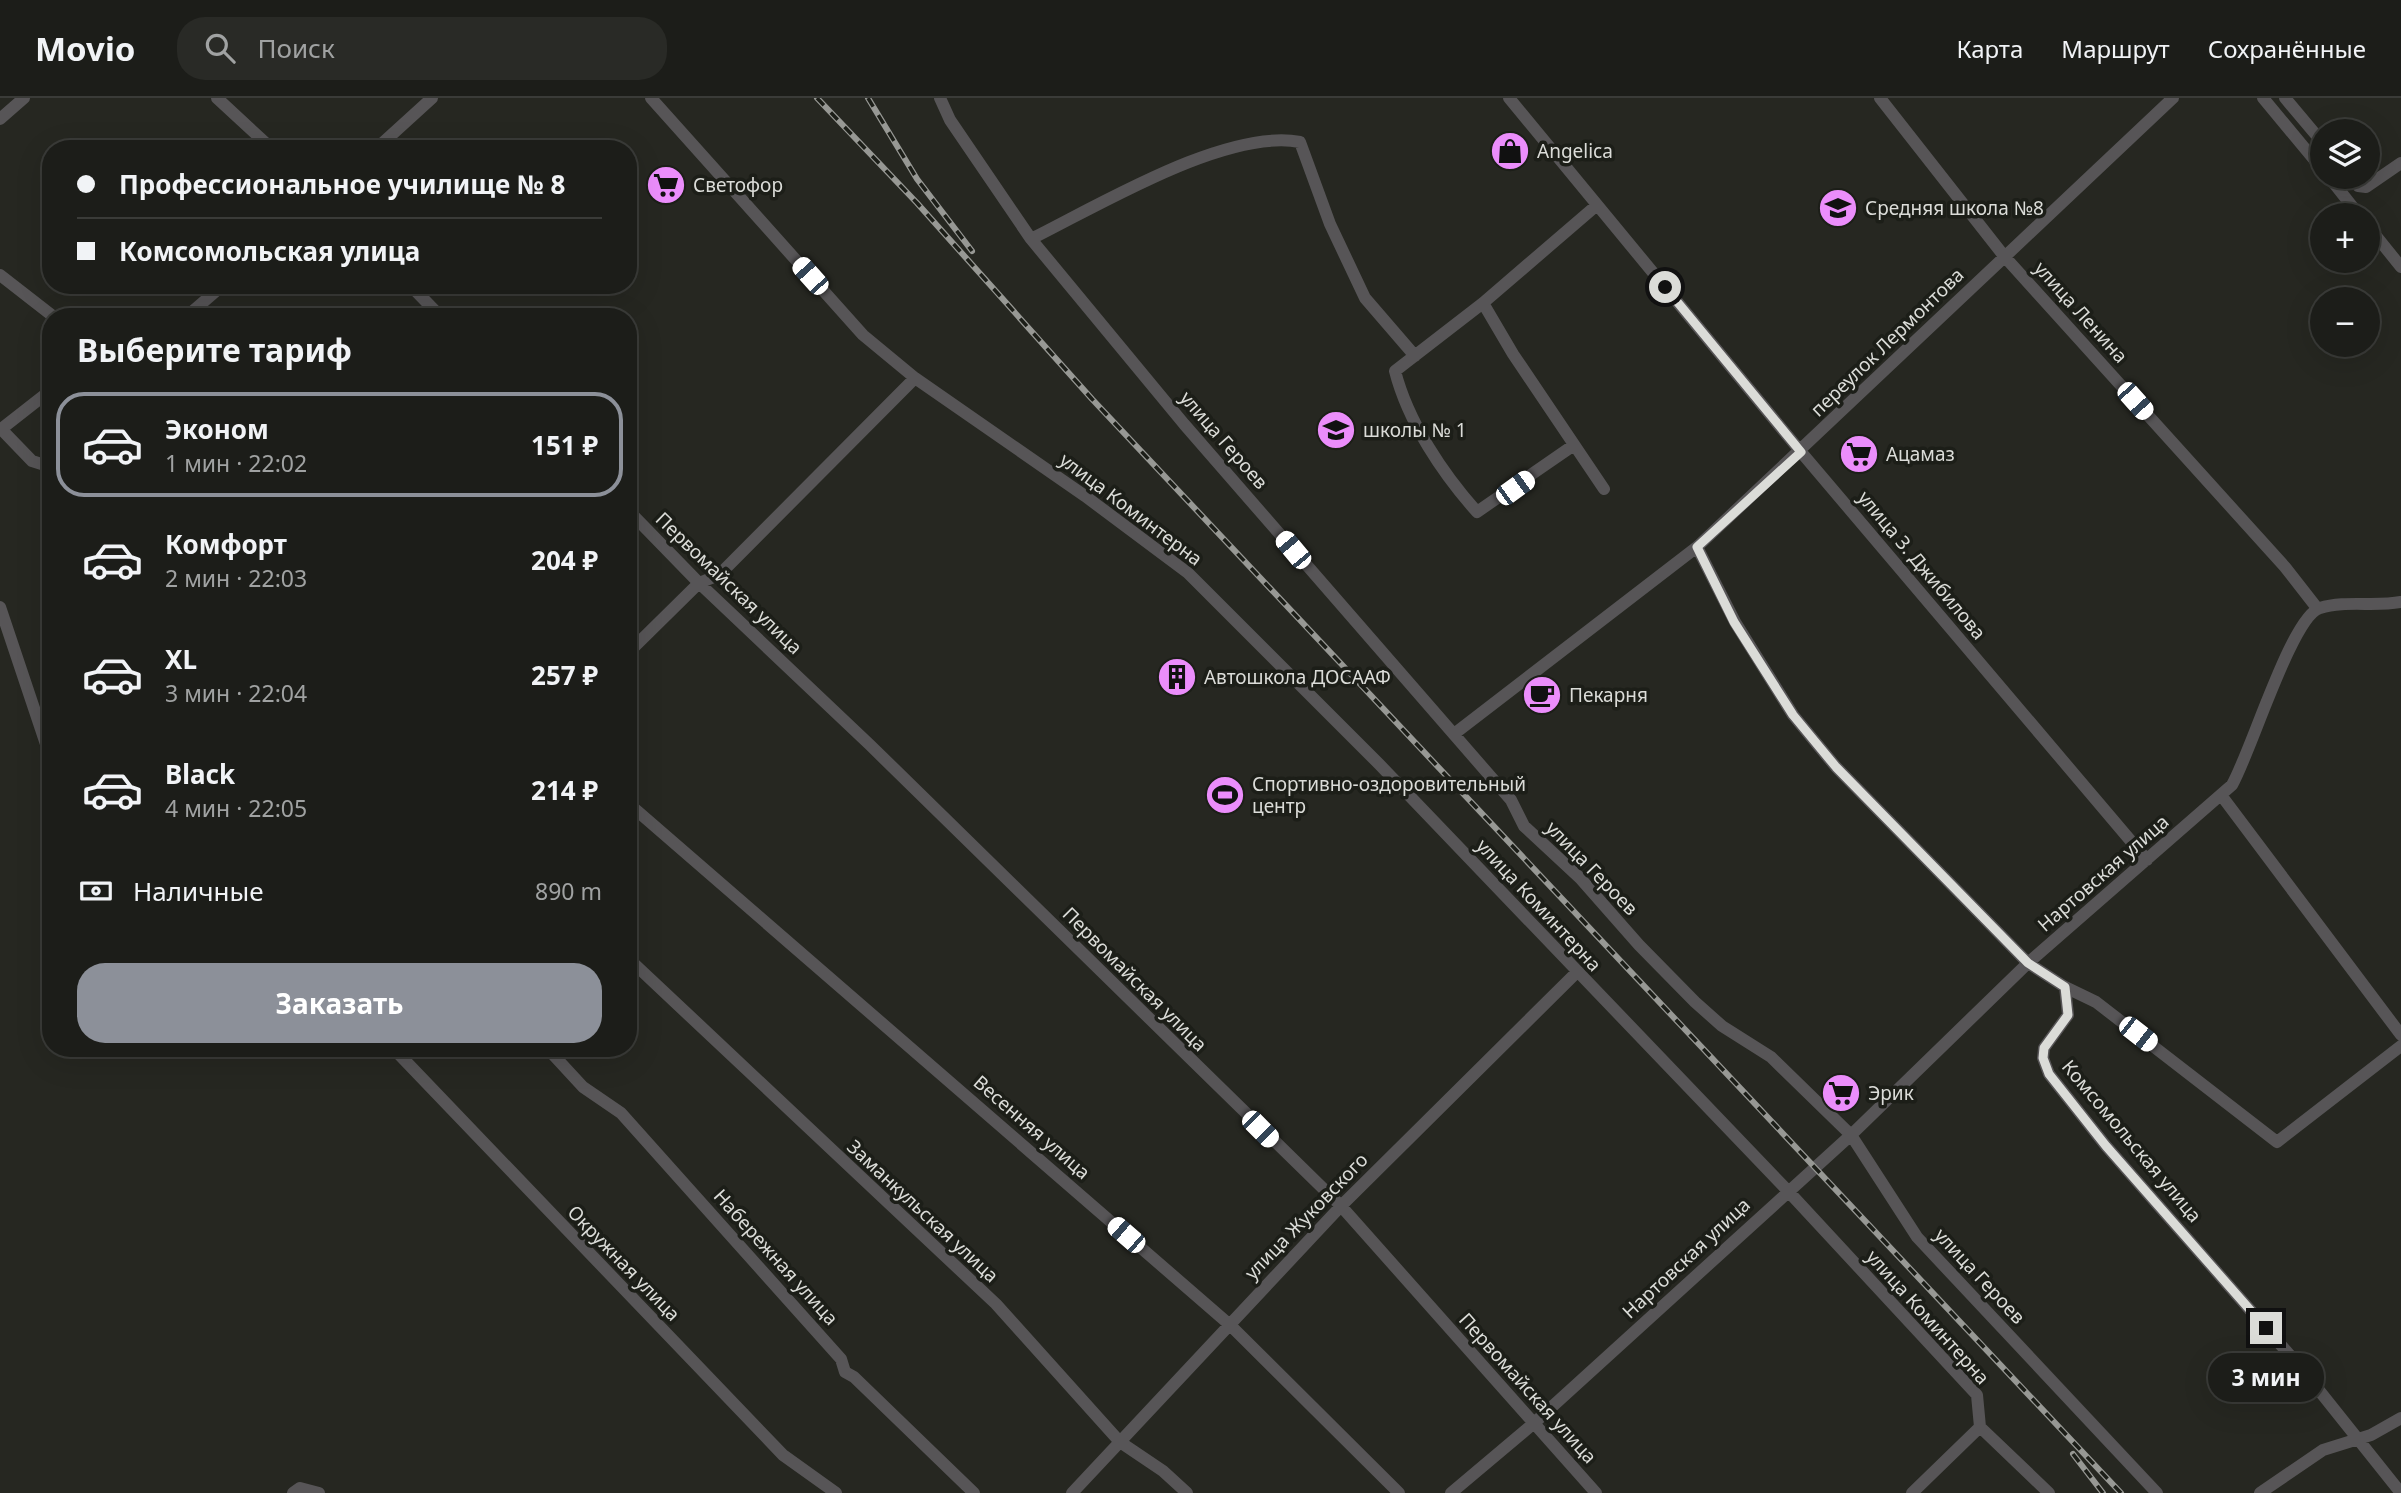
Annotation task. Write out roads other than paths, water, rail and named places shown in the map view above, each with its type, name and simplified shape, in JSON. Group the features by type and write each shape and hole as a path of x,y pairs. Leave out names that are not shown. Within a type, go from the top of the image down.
{"street":[{"path":"0,119 24,98"},
{"path":"217,98 262,140"},
{"path":"386,140 432,98"},
{"name":"улица Коминтерна","path":"651,98 863,335 915,379 1085,496 1188,573 1379,764 1576,973 1788,1191 1976,1395 1980,1427"},
{"name":"улица Героев","path":"940,98 950,120 1031,239 1184,424 1511,800 1524,826 1580,878 1657,964 1722,1026 1771,1057 1851,1135 1917,1237 2157,1493"},
{"name":"улица З. Джибилова","path":"1509,98 1801,452 2147,860"},
{"name":"улица Ленина","path":"1880,98 2004,256 2286,567 2317,608"},
{"name":"переулок Лермонтова","path":"1454,734 1697,547 1801,452 2173,98"},
{"path":"2263,98 2310,152"},
{"path":"2285,98 2310,128"},
{"path":"1031,239 1183,162 1279,138 1300,142 1330,224 1365,298 1415,356"},
{"path":"2380,177 2401,163"},
{"path":"2339,189 2350,203"},
{"path":"1574,446 1477,512 1454,487 1410,412 1395,372 1483,303 1597,205"},
{"path":"2380,241 2401,267"},
{"path":"0,275 42,308"},
{"path":"196,308 213,294"},
{"path":"419,294 432,308"},
{"path":"1483,303 1604,489"},
{"path":"637,644 699,583 719,575 915,379"},
{"path":"42,397 0,429 33,461 42,464"},
{"name":"Первомайская улица","path":"637,519 699,583 880,754 1341,1206 1596,1493"},
{"path":"1697,547 1734,622 1793,715 1836,767 2028,963 2065,987 2096,1002 2277,1142 2401,1046"},
{"path":"2317,608 2401,602"},
{"path":"0,607 42,733"},
{"name":"Нартовская улица","path":"1451,1493 1533,1424 1851,1135 2028,963 2232,785 2246,758 2291,643 2317,608"},
{"path":"2221,795 2401,1035"},
{"name":"Весенняя улица","path":"637,811 1230,1325 1399,1493"},
{"name":"Заманкульская улица","path":"637,966 996,1304 1120,1442 1163,1471 1187,1493"},
{"name":"улица Жуковского","path":"1072,1493 1341,1206 1576,973"},
{"name":"Комсомольская улица","path":"2065,987 2068,1015 2044,1048 2043,1058 2049,1074 2106,1146 2302,1368 2401,1493"},
{"name":"Окружная улица","path":"402,1057 783,1455 836,1493"},
{"name":"Набережная улица","path":"555,1057 583,1087 621,1113 841,1359 845,1373 854,1377 974,1493"},
{"path":"2260,1493 2323,1450 2371,1435 2401,1418"},
{"path":"1912,1493 1980,1427 2049,1493"},
{"path":"293,1493 300,1488 319,1493"}],"railway":[{"path":"817,98 917,203 1092,399 2121,1493"},
{"path":"868,98 917,179 972,251"},
{"path":"2073,1454 2103,1493"}],"place":[{"name":"Angelica","path":"1510,151"},
{"name":"Светофор","path":"666,185"},
{"name":"Средняя школа №8","path":"1838,208"},
{"name":"школы № 1","path":"1336,430"},
{"name":"Ацамаз","path":"1859,454"},
{"name":"Автошкола ДОСААФ","path":"1177,677"},
{"name":"Пекарня","path":"1542,695"},
{"name":"Спортивно-оздоровительный центр","path":"1225,795"},
{"name":"Эрик","path":"1841,1093"}]}
